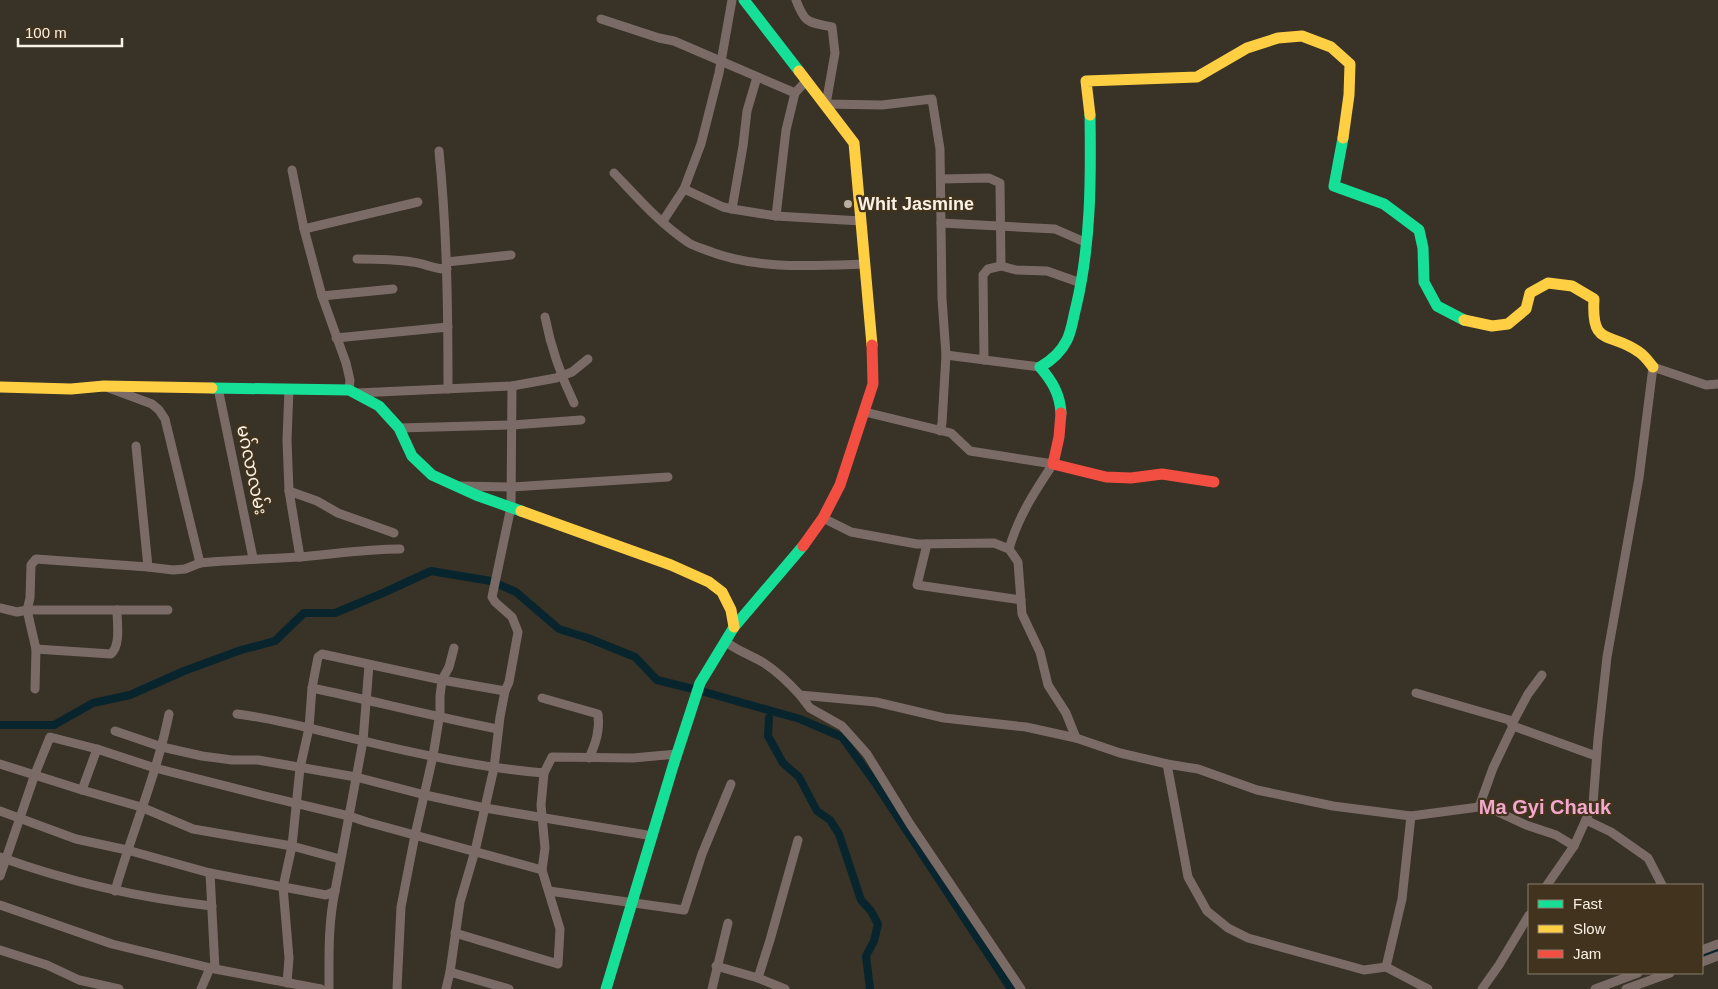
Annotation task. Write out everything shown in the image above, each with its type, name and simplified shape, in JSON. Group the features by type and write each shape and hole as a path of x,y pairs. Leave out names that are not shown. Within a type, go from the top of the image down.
{"street":[{"path":"663,221 684,189 701,144 721,60 732,0"},
{"path":"606,989 700,683 734,626 758,600 823,518 840,484 873,384 873,356 854,143 826,104 744,0"},
{"path":"796,0 802,15 809,23 832,27 835,53 826,104"},
{"path":"601,19 659,38 674,40 795,93"},
{"path":"946,355 1040,367 1051,361 1068,340 1081,283 1090,208 1090,97 1086,81 1197,77 1247,48 1278,38 1302,36 1330,47 1350,64 1351,82 1348,108 1334,186 1384,204 1419,230 1423,248 1424,282 1437,306 1465,320 1492,326 1508,324 1526,309 1530,293 1548,282 1572,286 1594,299 1592,318 1597,332 1639,353 1653,366 1706,385 1718,384"},
{"path":"732,209 747,111 757,77"},
{"path":"776,216 786,130 795,93 806,80"},
{"path":"826,104 882,105 932,99 940,149 942,299 946,355 940,431"},
{"path":"439,151 447,265 448,389"},
{"path":"292,170 304,229 322,296 346,363 353,391 379,406 399,428 412,456 432,475 453,486 671,565 709,582 722,592 731,610 734,626"},
{"path":"614,173 663,221 690,243 720,256 757,263 808,266 864,264"},
{"path":"941,179 989,178 1000,183 1001,266"},
{"path":"684,189 732,209 776,216 861,220"},
{"path":"304,229 418,202"},
{"path":"941,223 1055,229 1087,243"},
{"path":"357,259 395,259 426,264 441,269 447,265 511,255"},
{"path":"984,360 983,276 988,269 1001,266 1016,270 1047,271 1081,283"},
{"path":"322,296 393,289"},
{"path":"545,316 551,347 561,376 574,403"},
{"path":"336,338 448,327"},
{"path":"0,387 71,389 104,386 353,391 512,386 561,376 572,372 588,359"},
{"path":"1548,884 1574,846 1593,804 1596,756 1607,657 1639,478 1653,366"},
{"path":"1009,549 1014,531 1031,498 1053,464 1061,426 1062,402 1057,388 1040,367"},
{"path":"104,386 152,404 165,419 200,563"},
{"path":"446,989 460,902 475,851 494,768 498,729 518,632 512,617 492,597 511,507 512,386"},
{"name":"မဂ်လာလမ်း","path":"218,388 253,558"},
{"path":"289,389 288,491 300,557"},
{"path":"865,412 951,433 970,451 1053,464 1106,477 1131,478 1162,474 1214,482"},
{"path":"399,428 512,425 581,420"},
{"path":"136,446 148,567"},
{"path":"453,486 512,488 668,477"},
{"path":"288,491 317,501 338,513 394,533"},
{"path":"823,518 851,532 917,544 994,543 1009,549 1018,562 1022,614 1040,652 1048,685 1066,713 1076,738"},
{"path":"927,544 917,585 1021,600"},
{"path":"35,689 36,649 27,610 30,598 31,565 36,559 173,570 186,569 200,563 253,558 300,557 374,549 400,549"},
{"path":"0,608 18,612 27,610 168,610"},
{"path":"36,649 111,654 115,650 117,642 117,610"},
{"path":"726,641 786,679 810,708 842,726 867,754 910,824 1022,989"},
{"path":"397,989 401,907 433,756 442,680 454,648"},
{"path":"288,983 289,958 283,887 292,846 300,768 309,728 312,688 318,657 322,654 442,680 505,691"},
{"path":"329,989 328,954 331,911 363,741 369,665"},
{"path":"1480,807 1493,768 1513,725 1528,694 1542,675"},
{"path":"312,688 439,718 498,729"},
{"path":"1416,693 1509,720 1513,725 1596,756"},
{"path":"800,695 876,702 944,718 1026,727 1076,738 1120,753 1198,769 1258,790 1332,806 1411,816 1480,807 1498,812 1526,825 1556,835 1574,846"},
{"path":"542,698 598,714 599,728 589,758"},
{"path":"115,892 127,850 162,747 169,714"},
{"path":"237,714 269,718 363,741 494,768 544,773"},
{"path":"115,731 162,747 202,756 232,760 258,760 356,777 485,808 653,836"},
{"path":"0,876 3,858 50,737 97,749 155,768 349,816 542,870"},
{"path":"82,790 97,749"},
{"path":"455,933 558,964 560,928 542,870 545,848 541,805 544,773 552,757 633,758 677,754"},
{"path":"0,764 142,807 193,829 292,846 340,859"},
{"path":"1167,764 1188,877 1207,911 1228,928 1248,938 1364,970 1386,967 1428,989"},
{"path":"549,891 684,910 702,854 731,784"},
{"path":"0,811 76,839 127,850 210,874 326,895 335,891"},
{"path":"1386,967 1402,900 1411,816"},
{"path":"1586,820 1611,832 1648,858 1661,884"},
{"path":"758,978 798,840"},
{"path":"3,858 115,892 212,906"},
{"path":"201,989 212,969 210,874"},
{"path":"0,905 112,944 212,969 321,989"},
{"path":"1482,989 1499,965 1528,916"},
{"path":"712,989 728,922"},
{"path":"1703,950 1718,944"},
{"path":"0,950 47,965 78,984 118,989"},
{"path":"1703,962 1718,956"},
{"path":"716,966 758,978 774,987 785,989"},
{"path":"450,972 510,989"},
{"path":"1595,989 1635,974"},
{"path":"1626,989 1636,987 1668,974"}],"waterway":[{"path":"0,725 54,725 93,703 130,695 184,671 241,650 275,641 304,613 335,613 431,571 491,581 516,592 559,629 588,638 635,657 657,680 693,689"},
{"path":"701,691 800,719 842,737 876,784 1011,989"},
{"path":"769,718 768,736 783,763 799,777 817,811 830,820 839,834 861,900 871,911 878,924 874,941 866,956 870,989"},
{"path":"1703,956 1718,950"}],"traffic: fast":[{"path":"744,0 799,71"},
{"path":"1061,413 1055,388 1040,367 1055,356 1067,340 1081,283 1089,212 1090,115"},
{"path":"1343,138 1334,186 1384,204 1419,230 1423,248 1424,282 1437,306 1464,320"},
{"path":"212,388 349,390 379,406 399,428 412,456 432,475 476,495 521,511"},
{"path":"606,989 700,683 734,627 803,546"}],"traffic: slow":[{"path":"1090,115 1086,81 1197,77 1247,48 1278,38 1302,36 1331,47 1350,64 1349,95 1343,138"},
{"path":"799,71 854,143 872,345"},
{"path":"1464,320 1492,326 1508,324 1526,309 1530,293 1548,283 1572,286 1594,299 1594,314 1599,332 1639,352 1653,367"},
{"path":"0,387 71,389 104,386 212,388"},
{"path":"521,511 671,565 709,582 722,592 731,610 734,627"}],"traffic: jam":[{"path":"803,546 823,518 840,485 873,384 872,345"},
{"path":"1061,413 1059,437 1053,464 1106,477 1131,478 1162,474 1214,482"}],"place":[{"name":"Whit Jasmine","path":"848,204"}],"district":[{"name":"Ma Gyi Chauk","path":"1545,807"}]}
